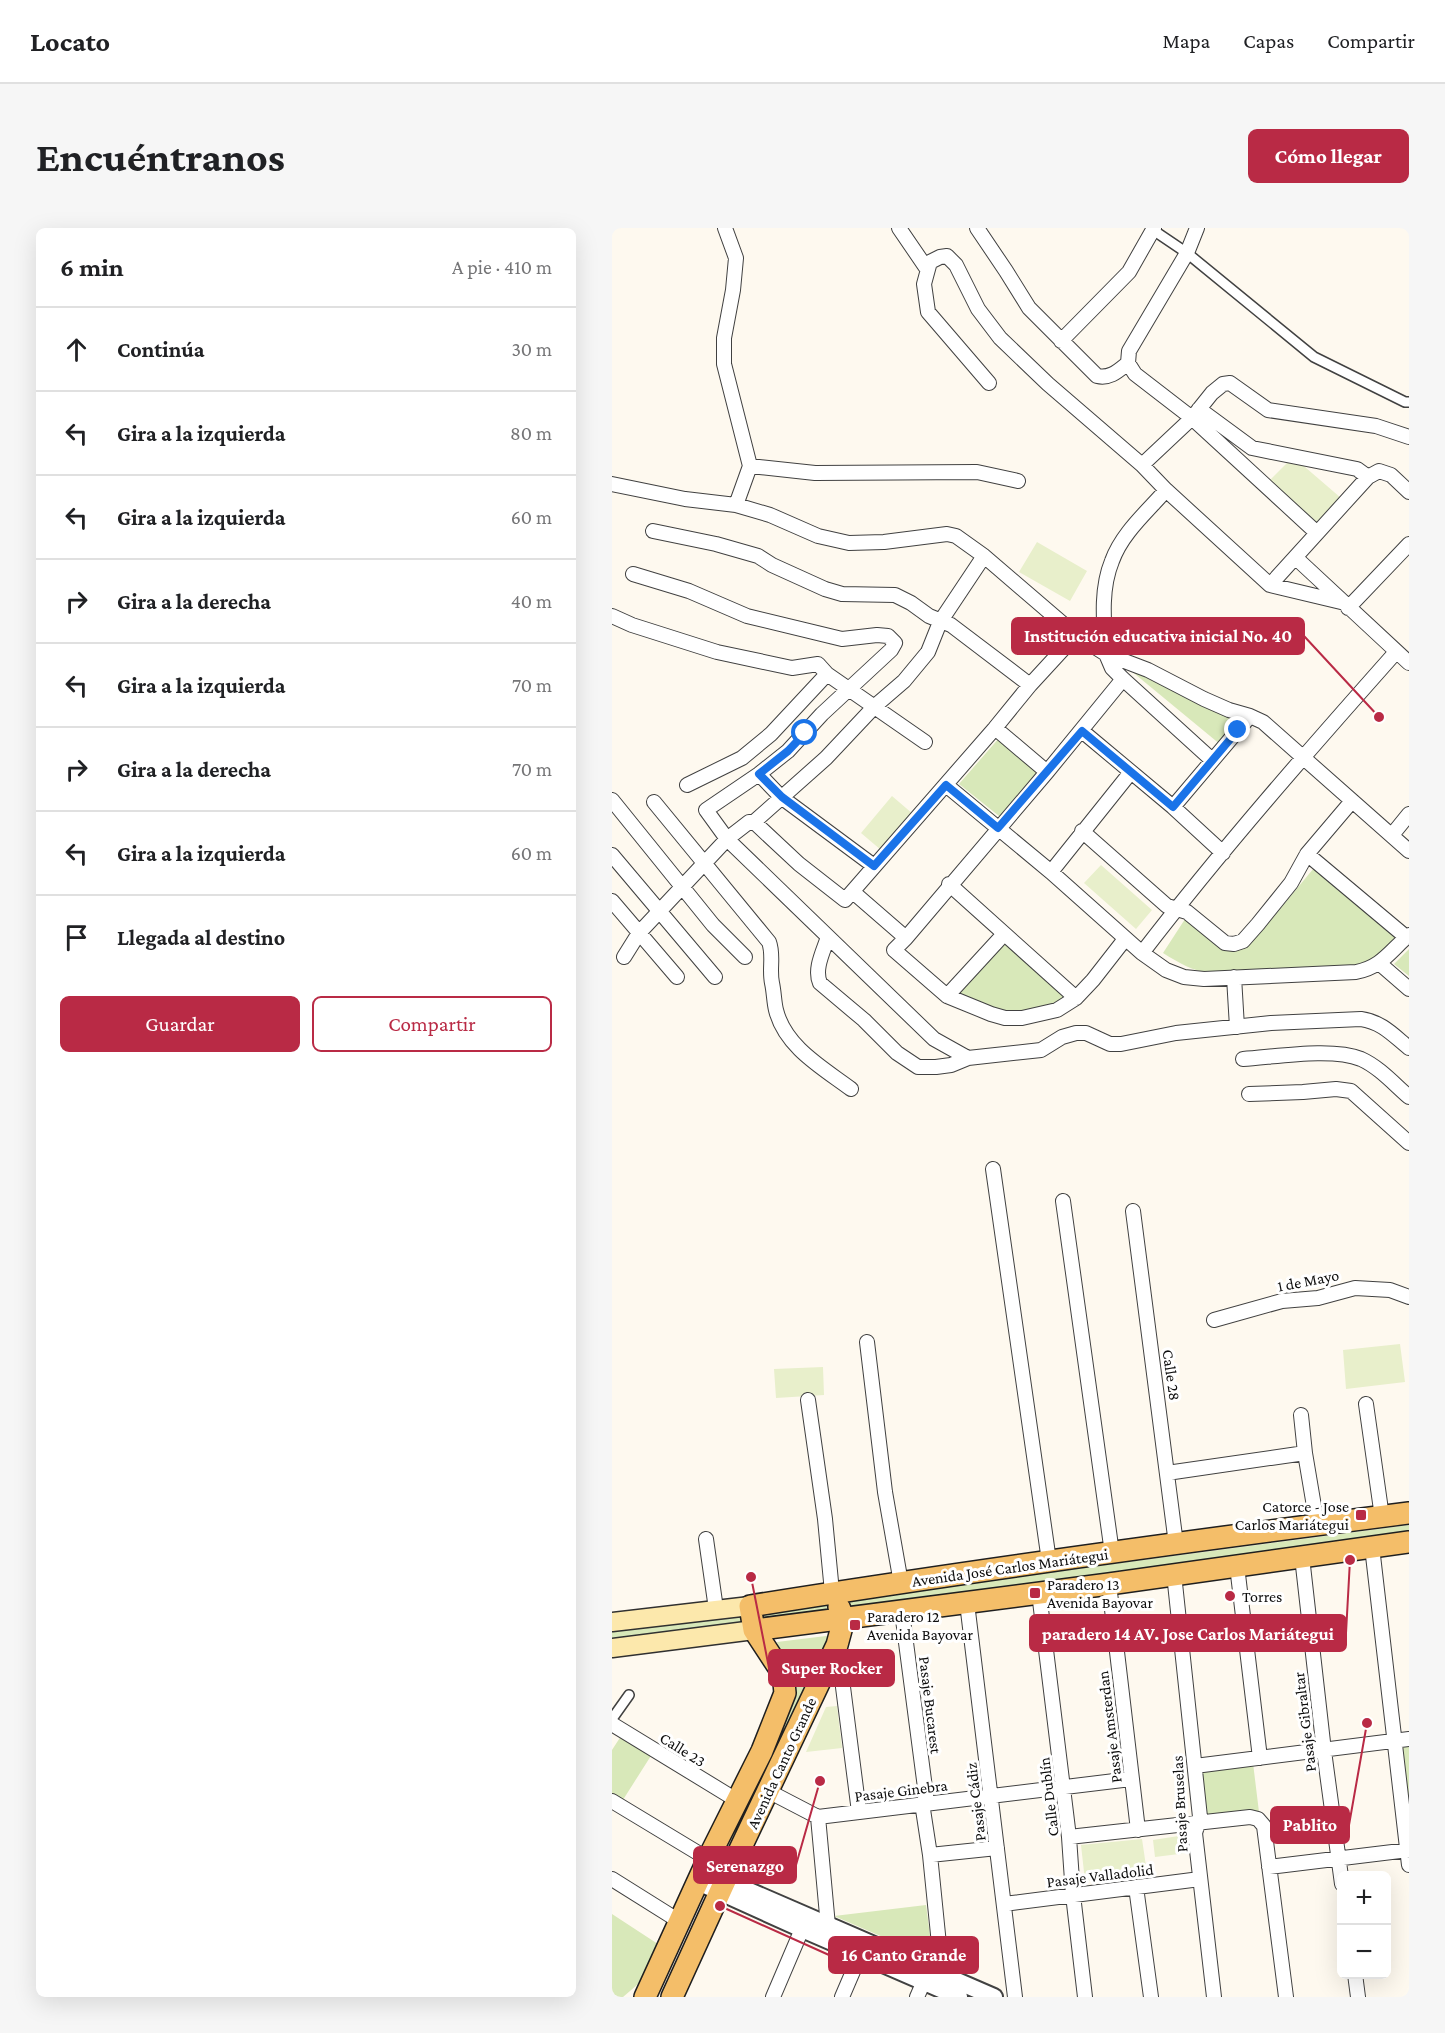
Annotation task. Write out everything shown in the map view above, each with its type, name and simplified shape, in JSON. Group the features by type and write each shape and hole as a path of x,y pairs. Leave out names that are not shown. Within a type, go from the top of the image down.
{"main road":[{"name":"Avenida José Carlos Mariátegui","path":"612,1622 750,1606 1049,1561 1409,1513"},
{"name":"Avenida José Carlos Mariátegui","path":"612,1648 902,1612 1409,1542"},
{"path":"832,1592 844,1619"},
{"name":"Avenida Canto Grande","path":"645,1997 703,1870 762,1751 785,1693 781,1671 754,1630 750,1606"},
{"name":"Avenida Canto Grande","path":"673,1997 837,1645 844,1619"}],"street":[{"path":"725,228 736,258 734,290 724,338 724,364 750,466 736,505"},
{"path":"899,228 927,269"},
{"path":"977,228 1029,308 1097,376 1104,378 1112,375 1128,363"},
{"path":"1197,228 1187,252 1129,351 1128,363 1135,374 1252,448 1357,469 1368,477"},
{"path":"1061,341 1129,272 1154,229 1187,252 1314,357 1409,402"},
{"path":"989,383 928,312 924,284 927,269 930,262 940,257 947,256 956,265 978,309 1000,339 1048,384 1142,465 1166,490 1270,585 1345,605"},
{"path":"1142,465 1196,414 1218,388 1230,383 1268,410 1377,426 1409,437"},
{"path":"1196,414 1317,533"},
{"path":"750,466 815,473 977,472 1018,481"},
{"path":"1270,585 1368,477 1379,471 1391,475 1409,492"},
{"path":"612,484 685,499 736,505 770,515 818,536 849,543 884,542 947,534 956,536 984,556 1076,635 1106,654 1148,670 1221,706 1263,722 1409,850"},
{"path":"1166,490 1127,534 1112,561 1104,604 1106,654 1112,668 1123,680 1212,760"},
{"path":"652,531 716,544 758,556 772,565 825,589 842,594 895,596 911,603 940,622 951,625 1030,685"},
{"path":"1345,605 1409,544"},
{"path":"624,957 639,933 727,839 749,822 754,822 826,758 875,706 904,681 928,652 940,622 984,556"},
{"path":"1296,558 1409,663"},
{"path":"633,574 689,591 747,616 842,639 888,636 895,643 891,650 849,688 788,751 706,810 727,839 934,1039 968,1058"},
{"path":"612,616 632,625 717,652 792,668 818,664 827,674 925,742"},
{"path":"754,822 799,864 845,900 1030,685 1076,635"},
{"path":"1142,953 1303,757 1396,652"},
{"path":"687,784 742,758 771,734 827,674"},
{"path":"1123,680 894,950 948,996 991,1014 1005,1018 1022,1018 1057,1010 1076,998 1094,980 1125,939"},
{"path":"1173,807 1250,716"},
{"path":"995,728 1047,772"},
{"path":"1082,731 1173,807 1223,853"},
{"path":"1051,872 1131,772"},
{"path":"759,774 782,797 874,866"},
{"path":"946,785 1051,872 1142,953 1166,970 1184,977 1204,979 1356,972 1369,969 1379,963 1408,936 1307,854"},
{"path":"612,800 714,926 745,957"},
{"path":"1082,831 1167,906 1187,912 1225,943 1234,944 1243,941 1264,916 1291,883 1307,854 1352,801"},
{"path":"654,802 769,942 772,950 771,975 777,1011 784,1028 801,1051 851,1089"},
{"path":"1392,836 1409,814"},
{"path":"612,855 715,977"},
{"path":"950,884 1076,998"},
{"path":"853,892 906,938"},
{"path":"612,901 677,977"},
{"path":"948,996 1004,934"},
{"path":"828,937 818,967 817,977 820,983 864,1020 897,1053 918,1067 951,1065 968,1058 1041,1050 1062,1036 1076,1033 1086,1033 1110,1044 1120,1044 1176,1033 1271,1023 1361,1019 1374,1021 1384,1026 1409,1048"},
{"path":"1379,963 1409,989"},
{"path":"1234,977 1237,1027"},
{"path":"1243,1059 1326,1054 1351,1056 1373,1066 1409,1097"},
{"path":"1249,1094 1336,1089 1351,1091 1409,1143"},
{"path":"993,1169 1049,1561"},
{"path":"1063,1201 1112,1553"},
{"name":"Calle 28","path":"1133,1211 1176,1544"},
{"name":"1 de Mayo","path":"1214,1320 1282,1301 1318,1298 1355,1288 1390,1290 1409,1297"},
{"path":"867,1342 885,1492 901,1583"},
{"path":"808,1400 825,1519 832,1592"},
{"path":"1366,1404 1382,1517"},
{"path":"1301,1415 1317,1524"},
{"path":"1167,1473 1305,1453"},
{"path":"706,1539 716,1609"},
{"path":"1372,1547 1409,1865"},
{"name":"Pasaje Gibraltar","path":"1302,1557 1340,1871"},
{"path":"1237,1566 1260,1758"},
{"name":"Pasaje Bruselas","path":"1174,1574 1200,1817 1195,1833 1214,1997"},
{"name":"Pasaje Amsterdan","path":"1109,1584 1138,1830"},
{"name":"Calle Dublín","path":"1039,1593 1069,1837 1072,1895 1085,1997"},
{"name":"Pasaje Cádiz","path":"968,1603 1015,1997"},
{"name":"Pasaje Bucarest","path":"902,1612 930,1855 935,1981"},
{"path":"837,1645 859,1812"},
{"path":"612,1719 629,1695"},
{"name":"Calle 23","path":"612,1724 738,1801"},
{"path":"1195,1766 1409,1739"},
{"name":"Pasaje Ginebra","path":"818,1817 1131,1779"},
{"path":"768,1791 818,1817 828,1926"},
{"path":"612,1801 723,1886 802,1929 860,1955 935,1981 994,1997"},
{"path":"1069,1837 1250,1817 1258,1819 1264,1826 1286,1997"},
{"path":"930,1855 997,1848"},
{"path":"1269,1867 1408,1850"},
{"path":"612,1879 679,1921"},
{"name":"Pasaje Valladolid","path":"1004,1904 1200,1879"},
{"path":"723,1886 828,1926 935,1981 959,1997"},
{"path":"1136,1887 1151,1997"},
{"path":"773,1997 802,1929"},
{"path":"842,1997 860,1955"},
{"path":"1356,1979 1358,1997"},
{"path":"916,1997 935,1981"}],"green space":[{"path":"1291,459 1298,461 1341,498 1317,526 1269,481"},
{"path":"1037,542 1087,571 1070,601 1019,572"},
{"path":"1124,665 1254,718 1227,750"},
{"path":"1000,737 1043,773 1004,820 959,784"},
{"path":"892,796 913,814 881,850 861,833"},
{"path":"1101,865 1152,910 1136,929 1084,883"},
{"path":"1314,868 1398,937 1372,964 1212,974 1186,966 1163,953 1187,916 1229,950 1240,950 1263,929"},
{"path":"1003,937 1070,996 1037,1009 1016,1014 993,1011 956,998"},
{"path":"1409,949 1409,976 1394,964"},
{"path":"1400,1344 1405,1382 1346,1389 1343,1350"},
{"path":"823,1367 824,1395 776,1398 774,1369"},
{"path":"1409,1525 1409,1538 852,1616 847,1599"},
{"path":"823,1602 827,1607 826,1612 763,1621 762,1615 765,1610"},
{"path":"737,1614 742,1618 742,1623 612,1643 612,1628"},
{"path":"834,1635 723,1871 714,1866 792,1692 777,1642"},
{"path":"837,1706 842,1748 806,1752 826,1707"},
{"path":"623,1733 654,1751 621,1803 612,1797 612,1750"},
{"path":"1409,1742 1409,1826 1400,1743"},
{"path":"1253,1763 1259,1812 1201,1819 1196,1769"},
{"path":"1185,1835 1187,1853 1155,1857 1153,1840"},
{"path":"1142,1839 1147,1873 1085,1881 1081,1845"},
{"path":"926,1905 931,1943 920,1953 834,1916"},
{"path":"612,1914 664,1948 637,1985 623,1997 612,1997"}],"place":[{"name":"Institución educativa inicial No. 40","path":"1379,717"},
{"name":"Catorce - Jose Carlos Mariátegui","path":"1361,1515"},
{"name":"paradero 14 AV. Jose Carlos Mariátegui","path":"1350,1560"},
{"name":"Super Rocker","path":"751,1577"},
{"name":"Paradero 13 Avenida Bayovar","path":"1035,1593"},
{"name":"Torres","path":"1230,1596"},
{"name":"Paradero 12 Avenida Bayovar","path":"855,1625"},
{"name":"Pablito","path":"1367,1723"},
{"name":"Serenazgo","path":"820,1781"},
{"name":"16 Canto Grande","path":"720,1906"}],"route":[{"path":"805,733 788,751 759,774 782,797 874,866 946,785 998,828 1082,731 1173,807 1238,730"}]}
